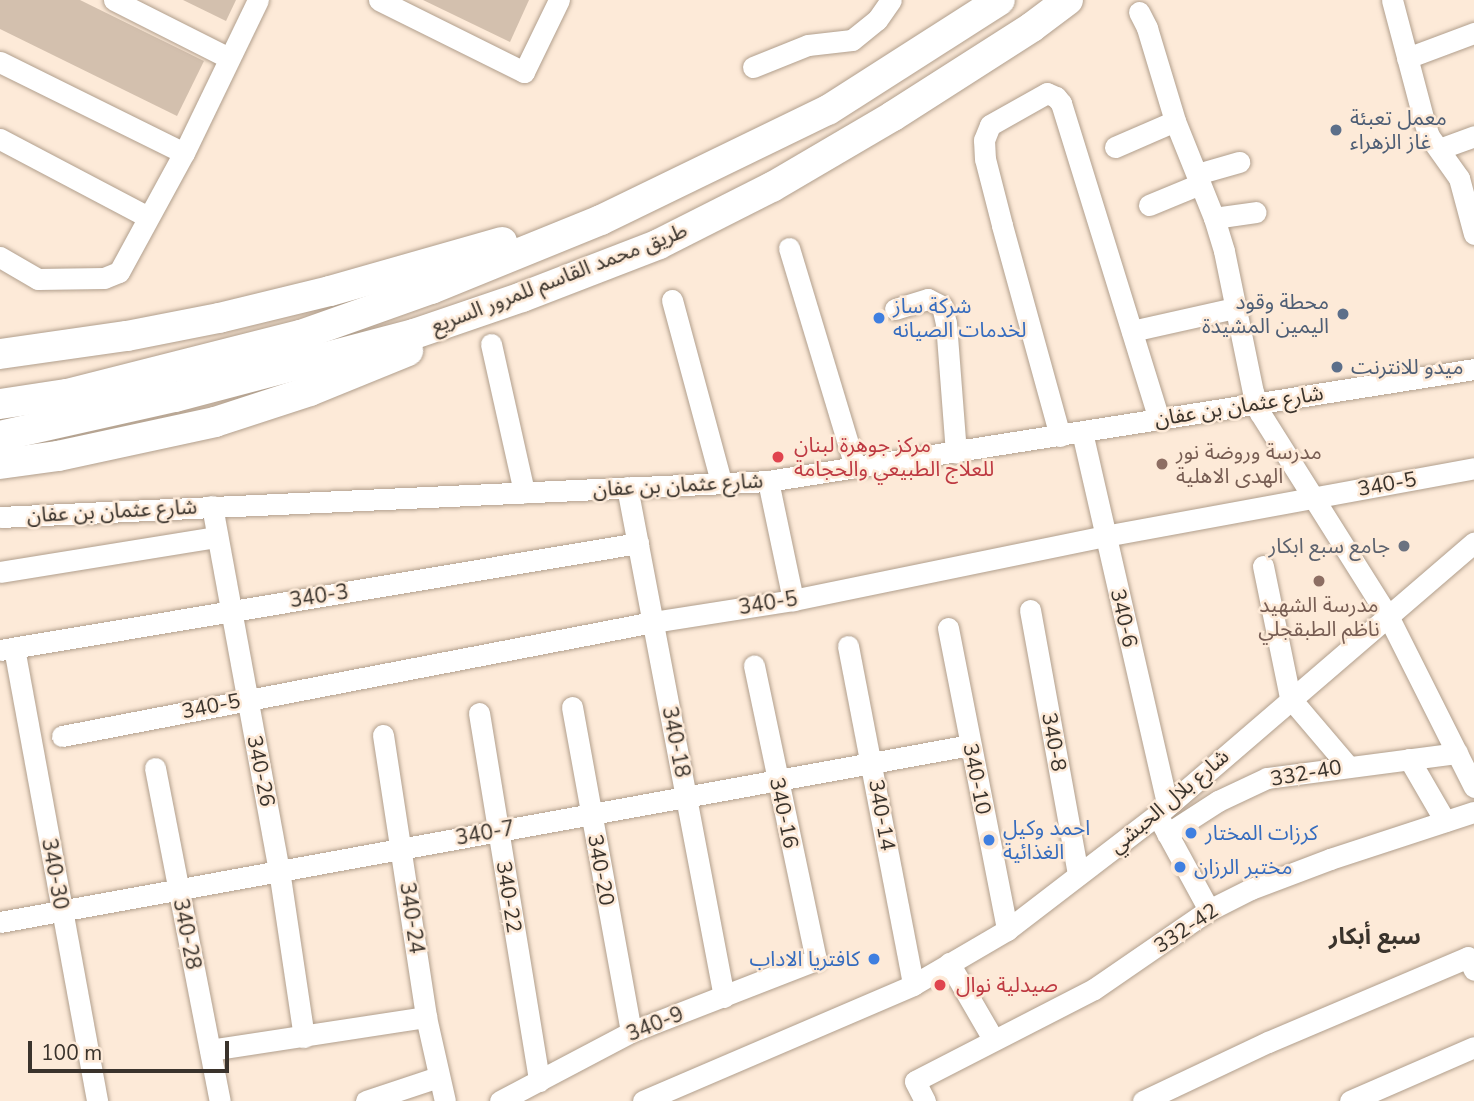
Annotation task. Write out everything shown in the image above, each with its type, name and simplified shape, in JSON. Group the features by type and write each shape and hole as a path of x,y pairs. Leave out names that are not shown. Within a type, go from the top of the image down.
{"highway":[{"name":"طريق محمد القاسم للمرور السريع","path":"0,404 67,394 301,335 431,289 601,220 828,110 1000,0"},
{"name":"طريق محمد القاسم للمرور السريع","path":"0,436 108,414 414,334 522,297 659,244 772,187 905,109 1032,27 1068,0"},
{"path":"0,354 116,338 219,318 395,273 529,234 601,220"},
{"path":"0,464 70,454 215,422 353,375 522,297"}],"street":[{"path":"0,257 38,279 112,277 119,272 184,153 258,0"},
{"path":"379,0 524,72 559,0"},
{"path":"753,67 808,45 852,40 877,20 891,0"},
{"path":"1392,0 1426,129 1459,178 1474,234"},
{"path":"128,3 229,58"},
{"path":"1139,12 1147,28 1175,121 1214,218 1256,403 1389,618 1474,786"},
{"path":"1407,58 1474,33"},
{"path":"0,62 184,153"},
{"path":"1060,436 985,159 984,140 990,125 1047,93 1056,96 1061,103 1159,419"},
{"path":"1115,148 1175,121"},
{"path":"1439,149 1474,136"},
{"path":"0,139 148,216"},
{"path":"1149,205 1198,179 1239,162"},
{"path":"1214,218 1256,212"},
{"path":"789,248 855,467"},
{"path":"895,309 928,299 942,306 946,323 956,453"},
{"path":"672,300 721,482"},
{"path":"1132,331 1235,308"},
{"path":"491,344 524,492"},
{"name":"شارع عثمان بن عفان","path":"0,517 768,481 1474,369"},
{"name":"340-6","path":"1082,432 1167,834 1209,910"},
{"name":"340-5","path":"62,736 247,698 653,622 793,600 1105,536 1474,468"},
{"path":"768,481 793,600"},
{"name":"340-18","path":"627,487 724,997"},
{"name":"340-26","path":"212,506 279,870 304,1037"},
{"path":"0,572 217,537"},
{"name":"شارع بلال الحبشي","path":"643,1101 913,985 1007,930 1162,809 1290,698 1389,618 1474,542"},
{"name":"340-3","path":"7,649 638,543"},
{"path":"1263,566 1290,698 1348,765"},
{"name":"340-8","path":"1030,610 1078,874"},
{"name":"340-10","path":"948,628 1007,930"},
{"name":"340-14","path":"848,646 913,985"},
{"name":"340-30","path":"7,649 62,910 97,1101"},
{"name":"340-16","path":"754,665 816,960"},
{"name":"340-20","path":"572,708 631,1032"},
{"name":"340-22","path":"480,713 539,1081"},
{"name":"340-24","path":"383,735 403,848 426,1017 445,1101"},
{"name":"340-7","path":"0,922 970,745"},
{"name":"332-40","path":"1167,834 1218,801 1267,778 1348,765 1457,753"},
{"path":"1409,759 1445,821"},
{"name":"340-28","path":"155,768 220,1101"},
{"name":"332-42","path":"925,1101 915,1081 1094,989 1209,910 1274,881 1474,812"},
{"path":"1143,1101 1268,1042 1468,957 1474,970"},
{"name":"340-9","path":"500,1101 631,1032 816,960"},
{"path":"949,963 993,1039"},
{"path":"210,1050 426,1017"},
{"path":"1350,1101 1474,1047"},
{"path":"366,1101 438,1077"}],"building":[{"path":"0,0 80,0 204,61 177,116 0,29"},
{"path":"183,0 236,0 226,21"},
{"path":"423,0 529,0 510,42"}],"place":[{"name":"معمل تعبئة غاز الزهراء","path":"1336,130"},
{"name":"محطة وقود اليمين المشيدة","path":"1343,314"},
{"name":"شركة ساز لخدمات الصيانه","path":"879,318"},
{"name":"ميدو للانترنت","path":"1337,367"},
{"name":"مركز جوهرة لبنان للعلاج الطبيعي والحجامة","path":"778,457"},
{"name":"مدرسة وروضة نور الهدى الاهلية","path":"1162,464"},
{"name":"جامع سبع ابكار","path":"1404,546"},
{"name":"مدرسة الشهيد ناظم الطبقجلي","path":"1319,581"},
{"name":"كرزات المختار","path":"1191,833"},
{"name":"احمد وكيل الغذائية","path":"989,840"},
{"name":"مختبر الرزان","path":"1180,867"},
{"name":"كافتريا الاداب","path":"874,959"},
{"name":"صيدلية نوال","path":"940,985"}],"district":[{"name":"سبع أبكار","path":"1375,937"}]}
